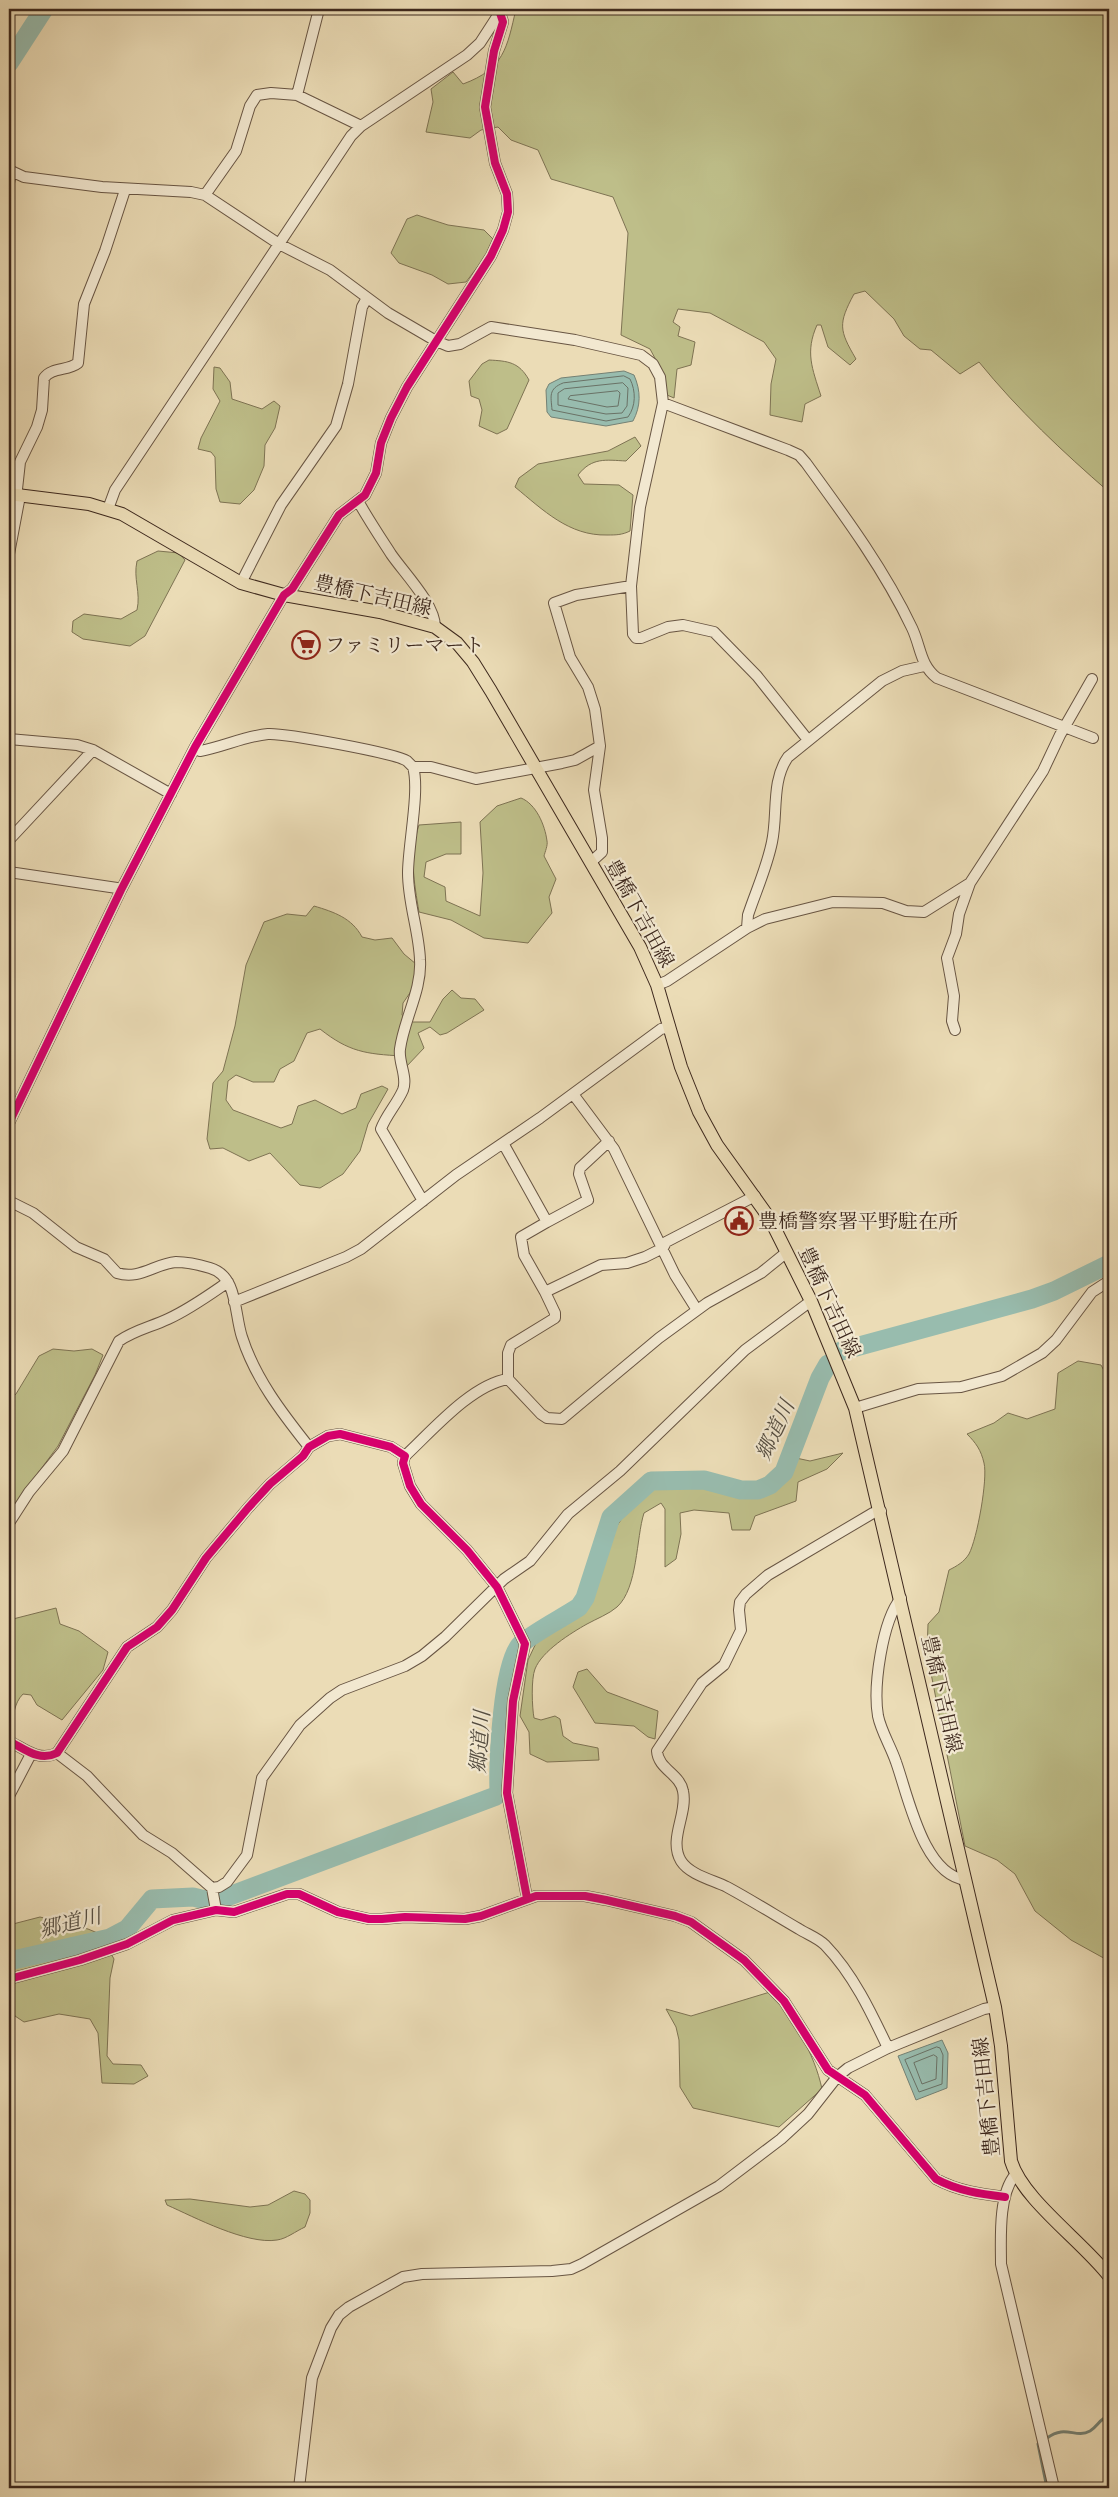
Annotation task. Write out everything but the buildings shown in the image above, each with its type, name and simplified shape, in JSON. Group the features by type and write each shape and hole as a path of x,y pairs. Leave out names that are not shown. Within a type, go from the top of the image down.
{"main road":[{"name":"豊橋下吉田線","path":"13,495 89,504 108,509 139,523 241,583 284,595 380,612 435,627 457,643 473,662 537,768 640,947 657,984 681,1067 699,1112 717,1145 754,1196 787,1252 811,1302 855,1408 881,1511 995,2007 1001,2046 1009,2144 1015,2175 1024,2188 1073,2236 1109,2276"}],"street":[{"path":"297,95 319,9"},
{"path":"108,509 114,490 360,126 467,55 480,43 501,11"},
{"path":"9,1123 121,890 195,747 284,595 292,589 339,515 365,495 376,473 381,443 407,387 491,256 503,230 508,212 507,194 495,163 485,107 494,51 503,22 501,11"},
{"path":"205,195 208,188 236,151 250,106 257,95 271,93 297,95 360,126"},
{"path":"10,175 125,190 191,192 205,195 279,244 330,270 388,313 448,346 460,344 491,327 575,340 641,355 653,364 660,377 663,403 640,507 631,586 632,624 636,638 641,638 668,627 683,626 714,632 757,676 808,740"},
{"path":"9,554 13,495 17,489 20,462 37,427 42,410 44,378 53,371 73,367 78,363 84,304 108,242 125,190"},
{"path":"241,583 281,505 336,426 348,384 362,307 367,298"},
{"path":"663,403 788,450 798,455 806,463 846,518 899,602 913,631 924,666 937,678 1065,729 1093,738"},
{"path":"358,501 393,556 416,586 435,620 435,627"},
{"path":"591,862 602,852 602,838 594,790 600,746 591,695 570,657 554,603 576,594 631,586"},
{"path":"747,928 748,915 772,844 777,780 781,767 788,757 882,681 902,671 924,666"},
{"path":"954,1030 952,1020 954,996 947,958 956,934 959,914 970,882 1043,771 1092,679"},
{"path":"195,747 200,751 220,747 249,737 269,734 292,736 382,753 407,761 413,767 415,784 408,874 419,942 419,981 402,1031 399,1055 404,1089 385,1116 380,1130 423,1202"},
{"path":"9,740 60,742 93,750 171,794"},
{"path":"413,767 431,767 476,779 575,760 600,746"},
{"path":"9,840 93,750"},
{"path":"9,872 107,886 121,890"},
{"path":"657,984 667,981 747,928 765,919 833,902 883,903 906,911 924,912 970,882"},
{"path":"234,1302 346,1257 387,1230 503,1143 661,1029 670,1027"},
{"path":"573,1094 609,1141 675,1275 697,1310"},
{"path":"609,1141 580,1168 579,1174 588,1200 521,1237 524,1255 545,1292 555,1313 555,1318 511,1345 508,1353 508,1379 547,1418 562,1420 632,1360 697,1310 735,1286 761,1273 787,1252"},
{"path":"503,1143 547,1222"},
{"path":"545,1292 601,1265 627,1263 663,1248 666,1242 754,1196"},
{"path":"9,1201 34,1213 76,1247 104,1259 117,1273 136,1276 176,1262 210,1268 221,1273 228,1282 241,1334 260,1378 278,1407 309,1447"},
{"path":"855,1408 918,1389 969,1386 1002,1376 1042,1353 1056,1340 1092,1292 1109,1281"},
{"path":"9,1523 29,1492 63,1451 119,1341 132,1332 168,1319 192,1306 228,1282"},
{"path":"212,1890 227,1882 246,1855 262,1778 296,1729 330,1698 342,1690 422,1656 445,1637 497,1587 530,1561 568,1514 620,1471 745,1350 811,1302"},
{"path":"508,1379 497,1380 481,1389 405,1456 403,1463 410,1486 421,1504 467,1550 497,1587 525,1641 513,1701 507,1793 527,1898"},
{"path":"9,1741 31,1754 50,1757 57,1754 127,1647 157,1627 172,1610 206,1558 248,1508 270,1484 303,1456 309,1447 328,1436 340,1434 391,1447 405,1456"},
{"path":"881,1511 873,1513 768,1575 746,1594 740,1602 741,1630 724,1665 702,1684 657,1751 662,1765 680,1782 684,1792 676,1842 682,1862 689,1869 728,1888 824,1944 855,1985 888,2048"},
{"path":"901,1598 885,1632 880,1660 879,1718 897,1763 913,1820 945,1871 956,1879 966,1880"},
{"path":"9,1796 31,1754"},
{"path":"57,1754 88,1776 143,1835 172,1853 212,1890 215,1907"},
{"path":"9,1979 88,1958 127,1944 173,1920 215,1907 234,1912 275,1896 299,1894 338,1912 369,1919 412,1917 465,1919 481,1916 527,1898 585,1896 675,1916 691,1922 744,1960 769,1983 784,2001 828,2070 865,2095 936,2179 949,2186 970,2192 1005,2197"},
{"path":"299,2488 312,2378 331,2328 339,2316 349,2307 403,2277 422,2274 552,2271 571,2269 582,2264 719,2186 781,2139 808,2114 837,2077 848,2068 888,2048 984,2009 995,2007"},
{"path":"1015,2175 1005,2197 1001,2233 1002,2264 1054,2488"}],"green space":[{"path":"516,9 1109,9 1109,492 1041,430 979,362 960,374 931,350 920,349 904,336 894,319 865,291 854,294 843,320 846,341 856,359 850,365 828,347 821,325 817,325 811,344 811,360 821,396 805,404 802,422 770,415 771,384 776,359 764,342 710,313 678,309 673,322 680,327 678,336 695,342 691,365 677,369 674,398 667,395 663,373 650,349 621,335 628,233 613,197 551,179 538,150 511,140 498,127 481,130 470,138 426,132 433,102 431,89 453,72 463,84 477,78 495,64 502,56 506,46"},
{"path":"417,215 448,225 484,230 493,239 485,257 466,282 448,284 432,275 399,263 391,253 407,219"},
{"path":"489,360 502,361 517,366 529,380 507,429 497,434 479,426 482,410 479,399 471,396 469,381 482,364"},
{"path":"214,367 220,368 230,382 232,399 262,409 274,401 280,406 275,428 265,445 264,466 254,490 240,504 220,502 216,489 215,457 211,452 198,449 201,438 220,401 213,389"},
{"path":"635,437 641,446 626,461 606,460 594,462 583,469 578,475 584,484 619,485 633,495 630,531 607,535 581,531 546,513 515,487 519,478 538,464 608,451"},
{"path":"158,551 179,553 185,560 145,636 130,646 83,639 72,632 73,621 84,614 121,619 137,610 137,561"},
{"path":"521,798 531,805 542,822 547,843 544,856 556,879 549,897 552,913 528,943 484,938 451,920 419,912 413,858 419,825 461,822 461,854 446,854 426,862 424,877 445,887 446,901 480,916 483,873 480,822 497,806"},
{"path":"314,906 335,913 348,920 362,937 375,940 392,938 404,954 416,964 414,987 403,1003 402,1015 413,1022 430,1022 443,999 452,990 461,998 475,999 484,1010 447,1033 440,1035 430,1027 418,1033 424,1048 406,1067 402,1056 368,1053 358,1050 340,1043 320,1029 307,1033 294,1061 280,1069 274,1082 253,1082 236,1075 228,1081 226,1100 233,1110 281,1128 292,1124 298,1106 315,1100 342,1114 356,1108 361,1094 382,1086 388,1089 368,1124 360,1151 343,1174 320,1188 300,1185 270,1153 249,1161 223,1148 210,1149 207,1139 213,1083 223,1071 235,1026 246,965 264,922 287,914 306,916"},
{"path":"53,1349 74,1351 92,1349 103,1355 95,1375 58,1446 9,1512 9,1400 16,1394 39,1356"},
{"path":"1078,1361 1101,1365 1109,1380 1109,1961 1071,1940 1035,1911 1015,1874 997,1860 965,1846 927,1653 928,1624 939,1612 949,1570 960,1564 969,1554 981,1509 985,1471 984,1463 978,1447 967,1434 994,1423 1008,1413 1027,1419 1055,1409 1058,1373"},
{"path":"843,1453 827,1469 798,1482 796,1501 755,1516 750,1530 732,1530 729,1513 694,1510 680,1513 681,1534 676,1559 665,1567 665,1509 661,1503 644,1513 633,1576 624,1599 614,1610 565,1637 550,1649 535,1669 533,1679 534,1718 541,1720 555,1716 560,1719 563,1736 573,1743 598,1748 599,1760 547,1762 530,1754 529,1732 520,1716 528,1660 537,1641 580,1611 593,1597 614,1530 642,1493 665,1486 704,1485 743,1494 762,1494 780,1483 796,1458 810,1461"},
{"path":"56,1608 60,1624 79,1631 108,1652 103,1670 62,1720 37,1705 31,1695 23,1694 17,1702 9,1728 9,1626 13,1619"},
{"path":"587,1669 607,1692 658,1711 655,1739 648,1737 634,1726 595,1723 573,1687 578,1672"},
{"path":"40,1917 88,1929 100,1934 114,1959 110,1978 107,2056 113,2064 141,2065 148,2076 134,2084 102,2083 98,2033 90,2019 59,2014 24,2022 15,2016 9,2004 9,1928 13,1924"},
{"path":"770,1992 802,2038 814,2062 822,2089 779,2127 693,2108 680,2087 679,2040 676,2027 666,2009 691,2016"},
{"path":"294,2191 305,2194 310,2200 310,2213 305,2227 277,2240 251,2238 221,2229 167,2205 165,2200 190,2199 250,2207 268,2205"}],"water":[{"path":"624,371 634,375 638,387 639,404 633,421 606,426 551,417 547,412 546,390 549,384 561,378"},
{"path":"942,2040 948,2053 947,2088 916,2100 898,2056"}],"waterway":[{"path":"9,63 44,9"},
{"name":"郷道川","path":"841,1351 1032,1299 1054,1291 1109,1264"},
{"name":"郷道川","path":"9,1961 110,1938 127,1929 152,1899 193,1897 210,1901 224,1898 496,1796 499,1791 499,1759 505,1691 515,1654 526,1640 579,1607 585,1598 611,1517 651,1481 704,1480 741,1490 758,1490 770,1485 784,1472 820,1378 828,1364"},
{"path":"1047,2438 1060,2432 1085,2433 1095,2427 1103,2418 1109,2416"},
{"path":"1038,2444 1047,2488"}],"cycle path":[{"path":"9,1123 121,890 195,747 284,595 292,589 339,515 365,495 376,473 381,443 407,387 491,256 503,230 508,212 507,194 495,163 485,107 494,51 503,22 500,13"},
{"path":"9,1741 26,1751 38,1755 44,1756 57,1753 127,1647 157,1627 172,1610 206,1558 248,1508 270,1484 303,1456 309,1447 328,1436 340,1434 391,1447 405,1456 403,1463 410,1486 421,1504 467,1550 497,1587 525,1644 513,1701 507,1793 527,1898"},
{"path":"9,1979 80,1960 127,1944 173,1920 216,1910 234,1912 287,1894 299,1894 338,1912 369,1919 405,1917 465,1919 481,1916 536,1896 585,1896 606,1900 675,1916 691,1922 744,1960 784,2001 828,2070 865,2095 936,2179 961,2189 1005,2197"}],"place":[{"name":"ファミリーマート","path":"306,645"},
{"name":"豊橋警察署平野駐在所","path":"739,1221"}]}
